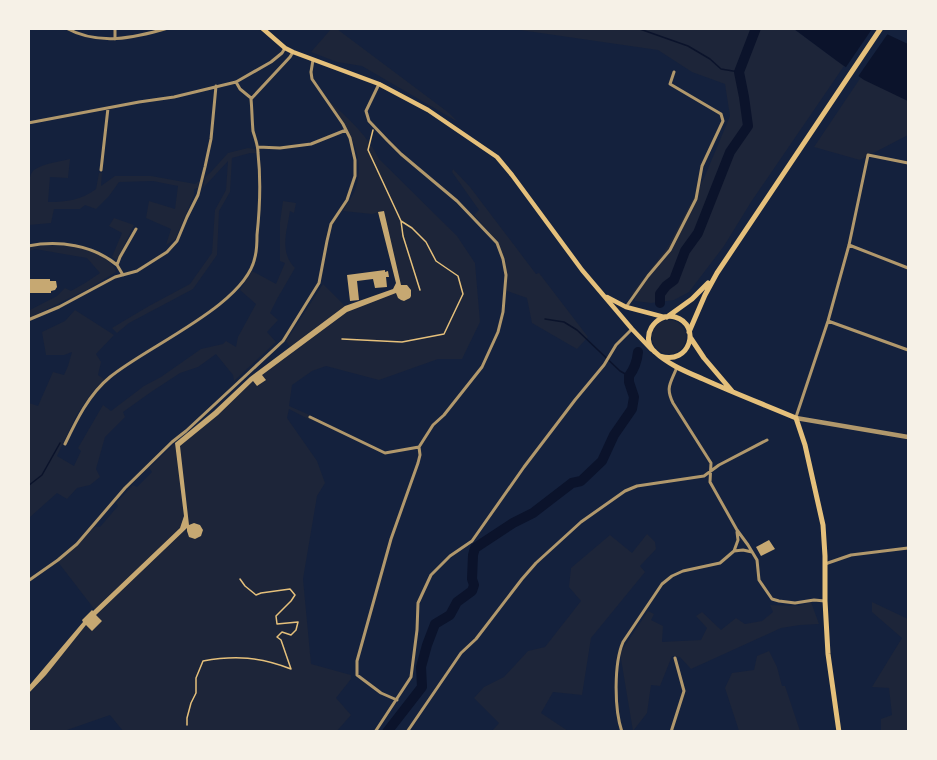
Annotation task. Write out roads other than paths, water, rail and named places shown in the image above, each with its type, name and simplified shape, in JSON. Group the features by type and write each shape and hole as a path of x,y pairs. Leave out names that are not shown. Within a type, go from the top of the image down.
{"main road":[{"path":"262,28 293,52 379,84 428,110 497,157 602,294 632,329 658,354 677,368 796,418 805,445 823,525 828,654 839,732"},
{"path":"717,273 692,299 657,321 649,332 650,345 658,354 668,358 680,355 688,346 690,334 705,295 717,273 881,28"},
{"path":"602,294 626,308 679,319 687,327 704,358 733,393"}],"street":[{"path":"66,28 74,33 93,38 115,39 141,36 168,28"},
{"path":"115,28 115,39"},
{"path":"28,123 174,97 236,82 271,62 285,48"},
{"path":"251,99 293,52"},
{"path":"28,580 77,544 125,488 172,442 284,341 319,284 332,224 347,200 356,176 350,138 312,79 313,60"},
{"path":"626,308 648,276 670,250 696,199 702,165 723,121 721,114 670,84 674,72"},
{"path":"65,444 77,419 109,378 139,356 202,318 221,303 250,272 255,259 260,197 257,147 251,99 236,82"},
{"path":"379,84 366,111 366,116 401,154 457,201 497,243 506,276 503,312 498,332 482,367 444,415 433,425 419,447 418,463 391,539 357,662 357,675 381,693 397,700"},
{"path":"28,320 59,307 115,277 137,271 167,252 177,241 198,195 206,167 216,86"},
{"path":"101,170 108,108"},
{"path":"257,147 279,148 310,144 346,130"},
{"path":"909,163 868,155 849,245 828,321 796,418 909,437"},
{"path":"117,265 136,229"},
{"path":"28,246 69,244 89,249 108,258 117,265 123,275"},
{"path":"849,245 909,268"},
{"path":"828,321 909,350"},
{"path":"375,732 411,677 418,603 431,575 450,556 472,541 574,400 604,365 616,345 632,329"},
{"path":"677,368 668,394 711,463 710,482 757,560 759,580 772,598 779,601 795,603 825,601"},
{"path":"310,417 385,453 419,447"},
{"path":"407,732 461,653 476,639 522,579 581,522 625,491 638,486 704,476 719,465 767,440"},
{"path":"622,732 616,692 618,656 623,642 662,584 682,571 720,563 734,551 738,540 737,530"},
{"path":"825,564 851,555 909,548"},
{"path":"734,551 752,552"},
{"path":"671,732 684,691 675,658"}],"waterway":[{"path":"637,28 688,46 710,59 721,69 739,72"},
{"path":"660,303 660,294 674,280 685,251 698,233 730,152 748,126 739,72 756,28"},
{"path":"545,319 564,322 577,330 620,371 629,376"},
{"path":"387,732 422,687 421,667 435,624 450,615 457,602 472,591 475,548 533,513 572,483 581,481 602,461 614,435 632,409 634,397 629,376 638,352"},
{"path":"28,486 42,475 60,443"}]}
